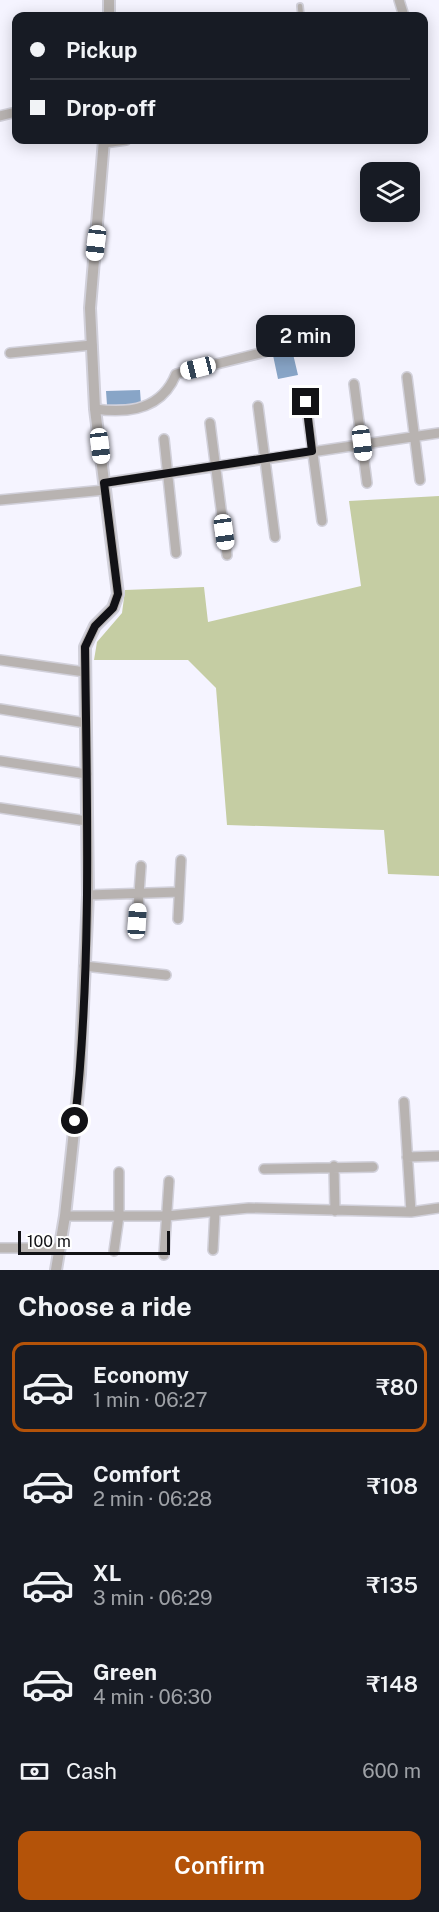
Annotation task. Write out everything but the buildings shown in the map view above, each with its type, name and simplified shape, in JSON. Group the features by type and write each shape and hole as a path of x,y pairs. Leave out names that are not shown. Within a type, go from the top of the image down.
{"street":[{"path":"56,1270 65,1216 80,1074 88,895 85,647 95,626 113,608 118,594 95,409 90,308 104,144"},
{"path":"10,353 92,345"},
{"path":"95,409 133,410 147,407 167,389 176,374 265,352"},
{"path":"407,377 420,480"},
{"path":"354,384 366,483"},
{"path":"306,402 322,521"},
{"path":"258,406 275,537"},
{"path":"210,423 227,555"},
{"path":"0,500 105,486 168,472 266,457 439,433"},
{"path":"164,439 176,553"},
{"path":"0,660 86,672"},
{"path":"0,709 86,723"},
{"path":"0,761 87,774"},
{"path":"0,808 87,821"},
{"path":"178,919 181,860"},
{"path":"137,921 141,866"},
{"path":"88,895 179,892"},
{"path":"84,966 165,975"},
{"path":"404,1102 411,1212"},
{"path":"407,1157 439,1156"},
{"path":"334,1166 334,1211"},
{"path":"264,1169 372,1167"},
{"path":"114,1251 119,1216 119,1172"},
{"path":"164,1255 169,1181"},
{"path":"65,1216 167,1216 249,1208 411,1212 439,1208"},
{"path":"213,1250 215,1212"},
{"path":"0,1248 58,1248"}],"lane":[{"path":"300,6 301,12"}],"green space":[{"path":"439,496 439,876 388,874 384,830 227,825 216,688 188,660 94,660 97,642 122,613 125,590 204,587 208,622 361,586 349,501"}],"water":[{"path":"289,337 298,375 278,379 270,341"},
{"path":"140,390 141,404 107,405 106,391"}],"route":[{"path":"75,1121 80,1074 88,895 85,647 95,626 113,608 118,594 104,483 312,451 306,402"}]}
